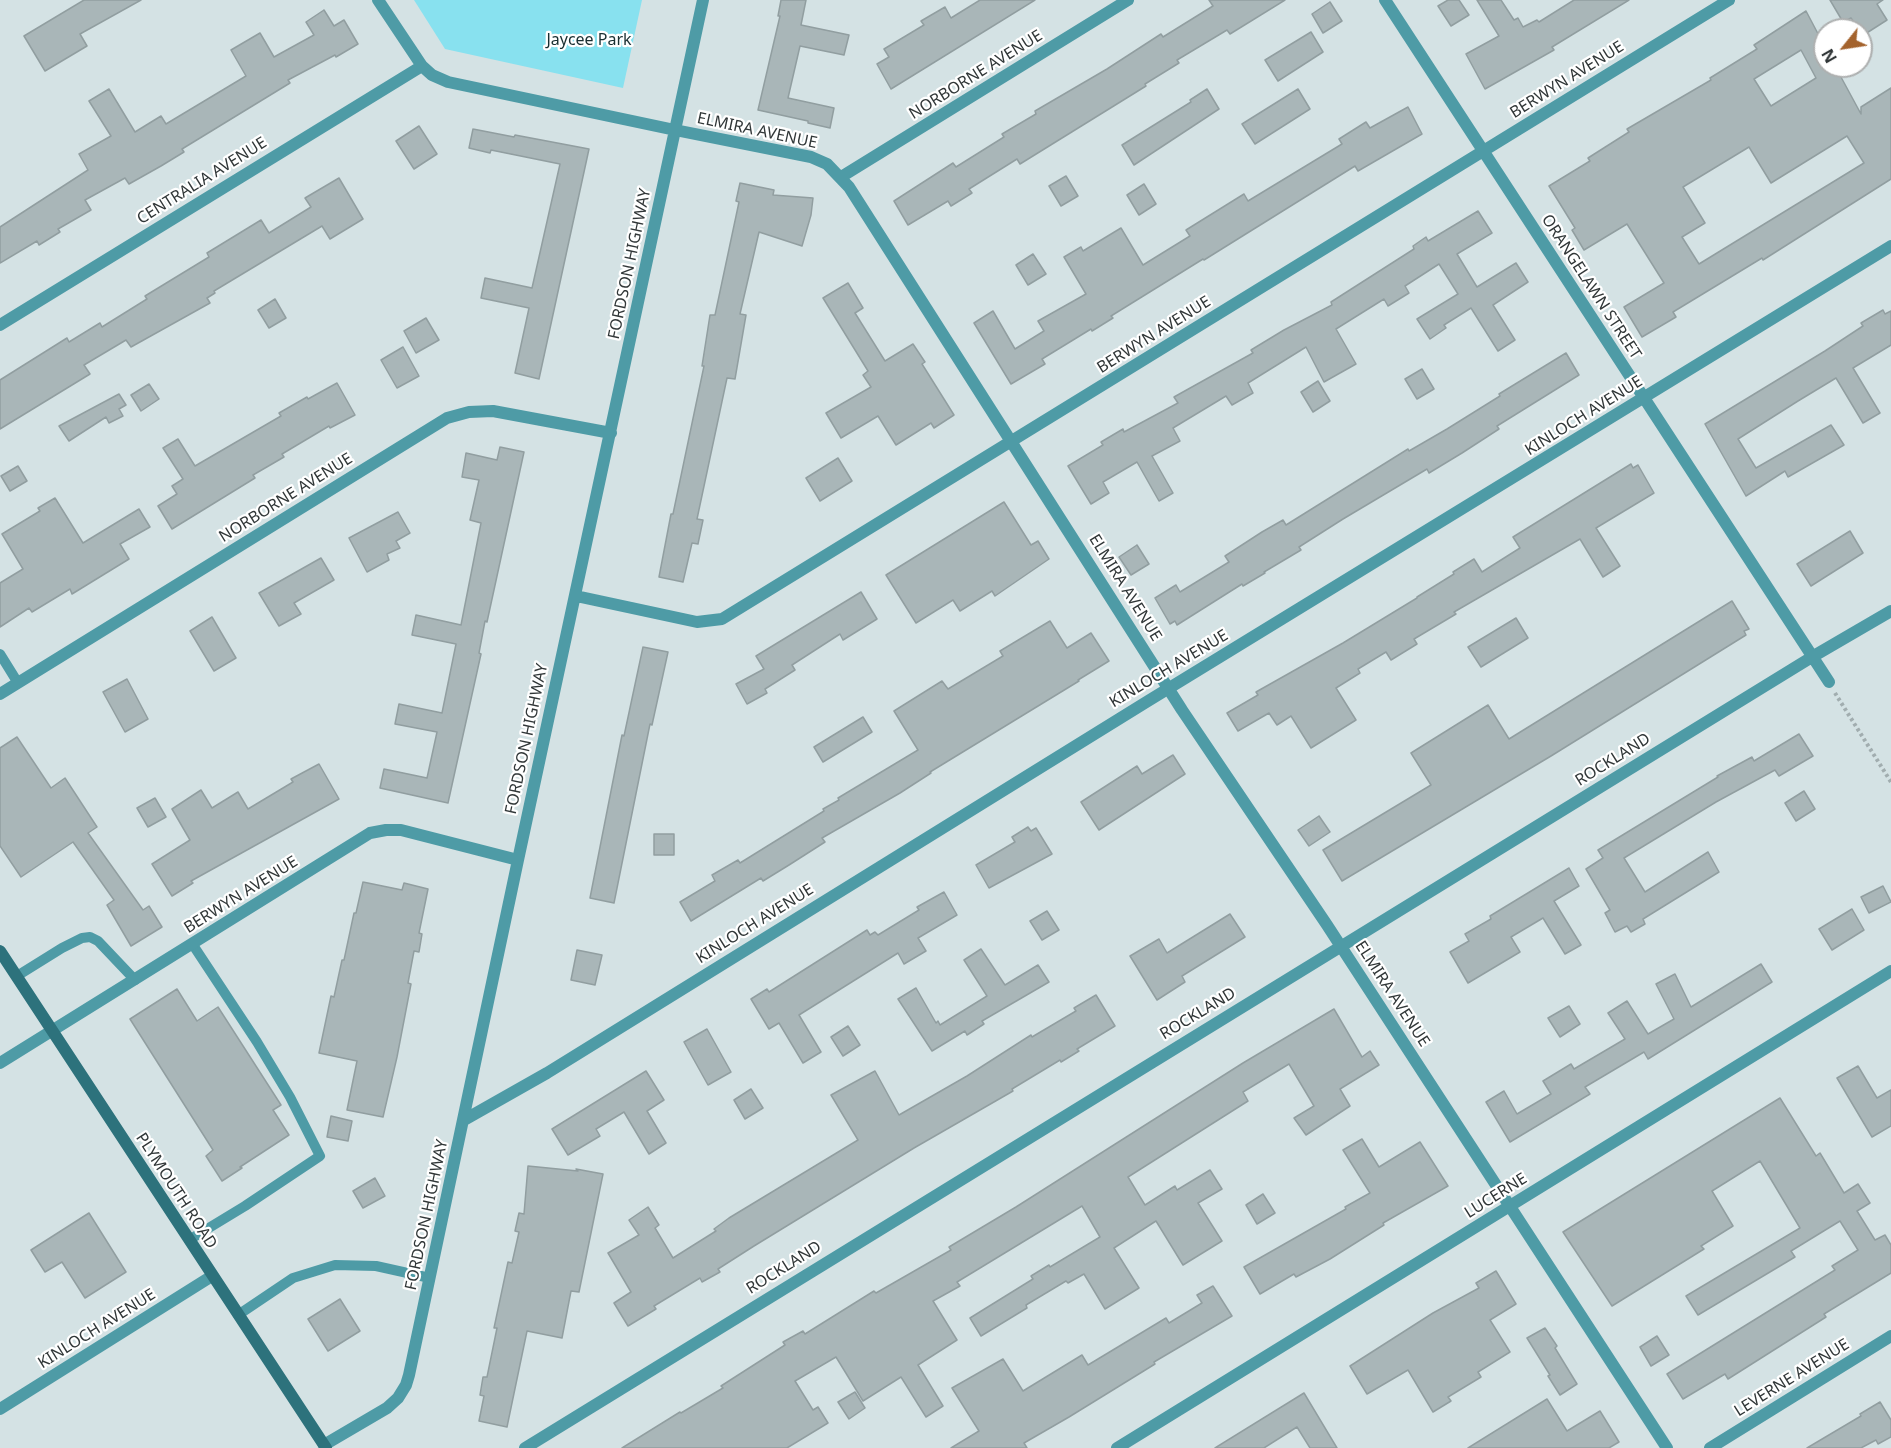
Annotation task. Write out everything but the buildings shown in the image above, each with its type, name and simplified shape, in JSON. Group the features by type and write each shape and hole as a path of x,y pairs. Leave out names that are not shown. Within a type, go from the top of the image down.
{"main road":[{"name":"PLYMOUTH ROAD","path":"0,951 325,1447"}],"street":[{"name":"ELMIRA AVENUE","path":"378,0 422,66 432,75 448,82 811,157 827,164 841,177 1169,689 1341,946 1667,1448"},
{"name":"FORDSON HIGHWAY","path":"325,1447 387,1408 398,1398 406,1385 703,0"},
{"name":"NORBORNE AVENUE","path":"841,177 1128,0"},
{"name":"ORANGELAWN STREET","path":"1385,0 1828,682"},
{"name":"BERWYN AVENUE","path":"576,596 697,622 722,619 1729,0"},
{"name":"CENTRALIA AVENUE","path":"0,324 422,66"},
{"name":"KINLOCH AVENUE","path":"464,1120 547,1073 1891,246"},
{"name":"NORBORNE AVENUE","path":"0,694 447,418 469,412 493,411 610,433"},
{"name":"ROCKLAND","path":"525,1448 1812,657 1891,611"},
{"name":"BERWYN AVENUE","path":"0,1063 370,833 401,830 518,860"},
{"name":"LUCERNE","path":"1117,1448 1891,971"},
{"name":"KINLOCH AVENUE","path":"0,1409 212,1276"},
{"name":"LEVERNE AVENUE","path":"1710,1448 1891,1336"}],"lane":[{"path":"0,654 18,683"},
{"path":"17,976 62,948 82,938 90,937 98,941 135,980"},
{"path":"189,1240 320,1156 290,1097 257,1042 193,945"},
{"path":"238,1315 293,1278 335,1265 376,1266 430,1278"}],"path":[{"path":"1828,682 1891,782"}],"green space":[{"name":"Jaycee Park","path":"414,0 642,0 623,88 445,49"}]}
